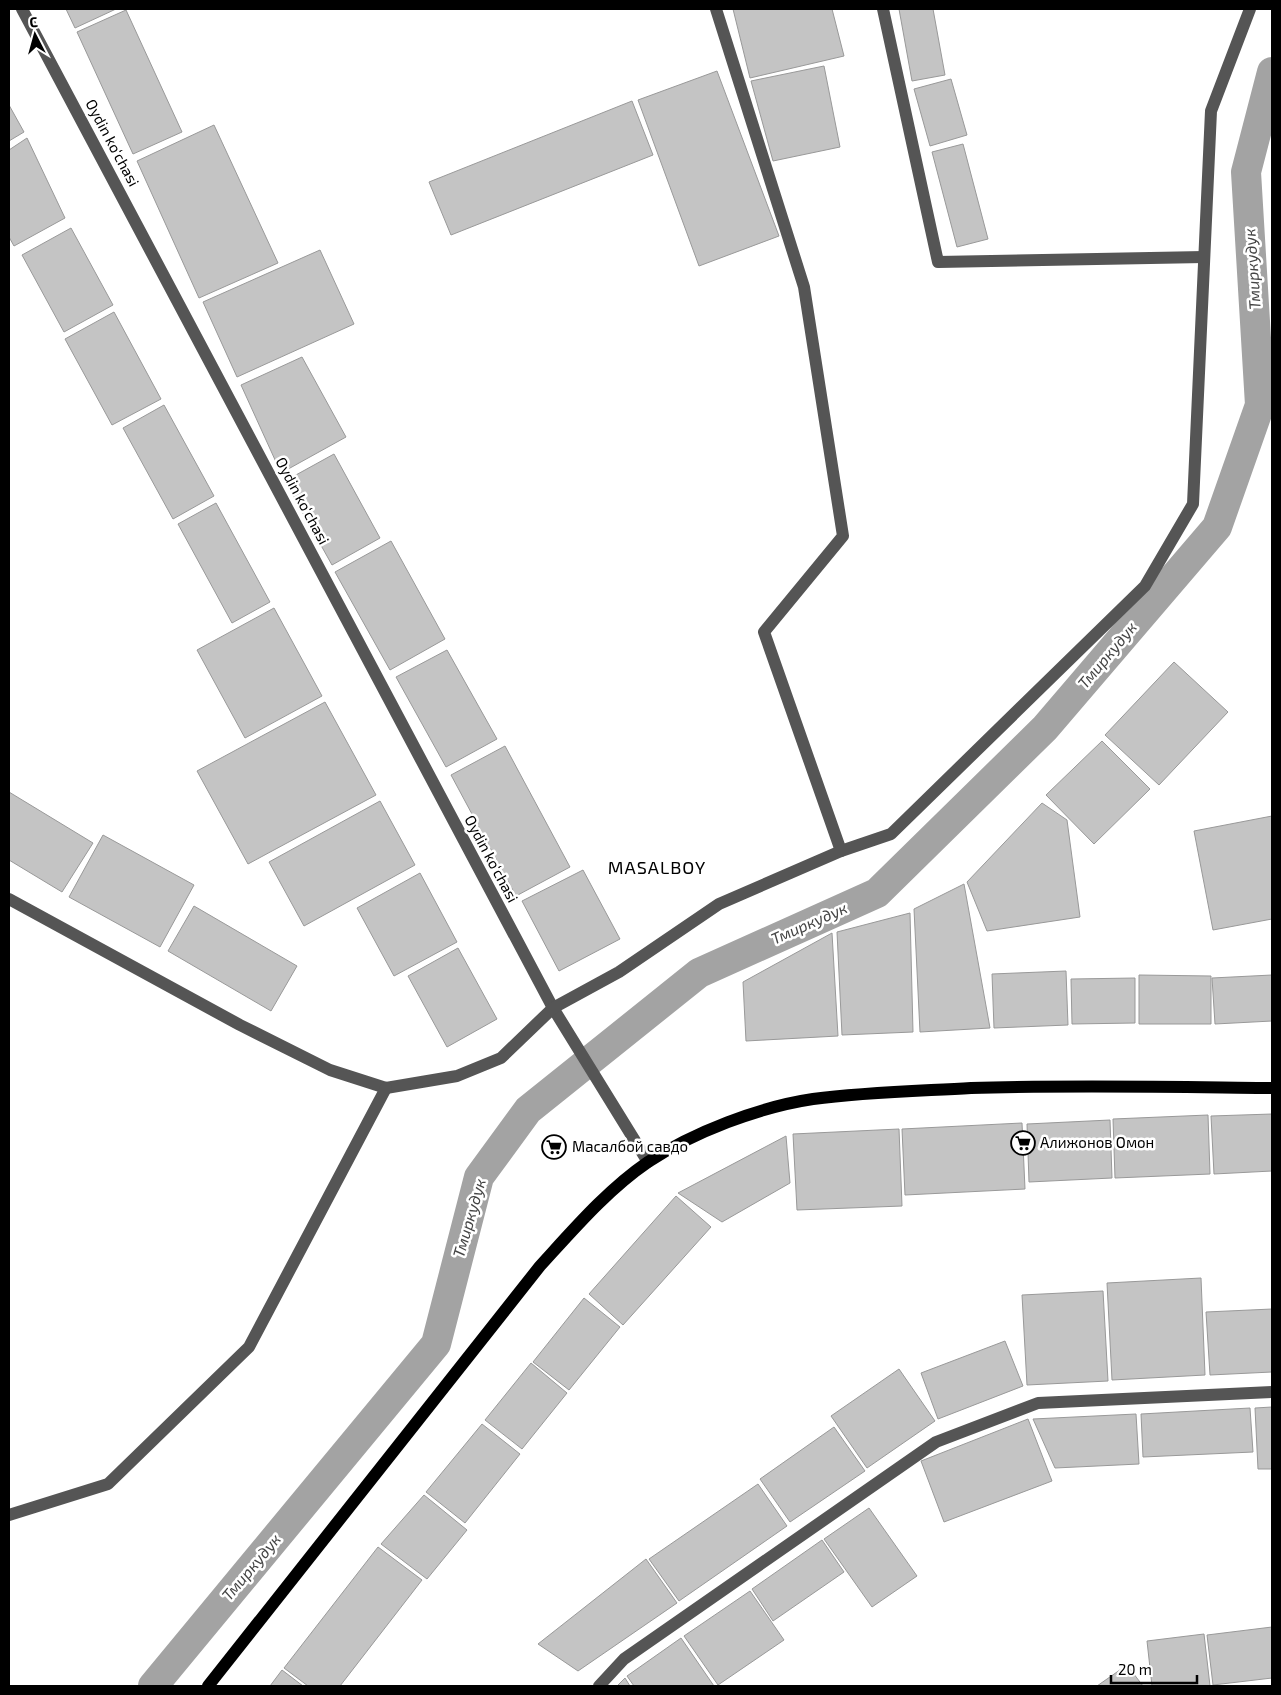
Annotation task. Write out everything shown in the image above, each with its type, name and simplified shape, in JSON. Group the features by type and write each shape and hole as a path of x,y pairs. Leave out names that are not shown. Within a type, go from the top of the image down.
{"main road":[{"path":"208,1686 540,1266 616,1187 648,1162 692,1138 740,1118 813,1099 912,1091 1037,1086 1272,1088"}],"street":[{"name":"Oydin ko‘chasi","path":"22,9 553,1008 648,1162"},
{"path":"716,9 804,287 843,536 764,632 841,851"},
{"path":"883,9 938,262 1204,257"},
{"path":"9,899 240,1025 330,1070 386,1088 456,1076 501,1058 553,1008 620,972 719,904 841,851 891,834 1145,586 1192,504 1211,111 1250,9"},
{"path":"9,1515 108,1484 249,1347 386,1088"},
{"path":"599,1686 624,1658 936,1442 1038,1404 1272,1392"}],"building":[{"path":"66,9 116,9 75,28"},
{"path":"733,9 832,9 844,56 750,78"},
{"path":"899,9 933,9 945,75 912,81"},
{"path":"126,10 182,132 133,154 77,32"},
{"path":"824,66 840,147 773,161 751,81"},
{"path":"717,71 779,236 699,266 638,100"},
{"path":"951,79 967,135 930,146 914,89"},
{"path":"632,101 653,155 451,235 429,182"},
{"path":"9,105 24,132 9,141"},
{"path":"214,125 278,263 199,298 137,161"},
{"path":"27,138 65,218 14,246 9,237 9,150"},
{"path":"963,144 988,239 957,247 932,152"},
{"path":"71,228 113,305 64,332 22,255"},
{"path":"320,250 354,324 237,377 203,302"},
{"path":"114,312 161,399 112,425 65,339"},
{"path":"302,357 346,437 281,473 241,385"},
{"path":"164,405 214,496 173,519 123,428"},
{"path":"334,454 380,538 332,565 285,481"},
{"path":"216,503 270,602 232,623 178,524"},
{"path":"391,541 445,639 390,670 335,572"},
{"path":"274,608 322,696 245,738 197,650"},
{"path":"447,650 497,739 446,767 396,677"},
{"path":"1174,662 1228,712 1159,785 1105,735"},
{"path":"325,702 376,795 248,864 197,771"},
{"path":"1102,741 1150,789 1094,844 1046,795"},
{"path":"505,746 570,867 516,896 451,775"},
{"path":"9,792 93,843 62,892 9,860"},
{"path":"380,801 415,865 304,926 269,862"},
{"path":"1042,803 1067,820 1080,917 987,931 967,882"},
{"path":"1272,816 1272,919 1213,930 1194,831"},
{"path":"103,835 194,885 160,947 69,897"},
{"path":"583,870 620,939 559,971 522,901"},
{"path":"420,873 457,942 394,976 357,908"},
{"path":"964,884 990,1028 920,1032 914,909"},
{"path":"194,906 297,966 271,1011 168,951"},
{"path":"910,913 913,1032 842,1035 837,932"},
{"path":"832,933 838,1036 746,1041 743,982"},
{"path":"458,948 497,1019 447,1047 408,976"},
{"path":"1066,971 1068,1025 994,1028 992,974"},
{"path":"1139,975 1211,976 1211,1024 1139,1024"},
{"path":"1272,975 1272,1021 1215,1024 1212,978"},
{"path":"1135,978 1135,1023 1072,1024 1071,979"},
{"path":"1272,1114 1272,1171 1214,1174 1211,1116"},
{"path":"1208,1115 1210,1174 1115,1178 1113,1119"},
{"path":"1110,1120 1112,1178 1029,1182 1027,1124"},
{"path":"1022,1123 1025,1189 905,1195 902,1129"},
{"path":"899,1129 902,1206 797,1210 793,1134"},
{"path":"786,1136 790,1183 722,1222 678,1193"},
{"path":"676,1196 711,1227 623,1325 589,1294"},
{"path":"1201,1278 1205,1375 1112,1380 1107,1283"},
{"path":"1103,1291 1108,1381 1027,1385 1022,1295"},
{"path":"584,1298 620,1327 569,1390 533,1362"},
{"path":"1272,1309 1272,1372 1210,1375 1206,1312"},
{"path":"1005,1341 1023,1386 938,1419 921,1373"},
{"path":"531,1363 567,1393 522,1449 485,1420"},
{"path":"899,1369 935,1421 867,1468 831,1416"},
{"path":"1272,1407 1272,1469 1258,1469 1255,1408"},
{"path":"1250,1408 1253,1452 1143,1457 1141,1414"},
{"path":"1136,1414 1139,1464 1055,1468 1033,1419"},
{"path":"1028,1419 1052,1481 944,1522 921,1461"},
{"path":"482,1424 520,1454 465,1523 426,1492"},
{"path":"834,1427 865,1471 790,1522 760,1479"},
{"path":"758,1484 787,1526 679,1601 649,1559"},
{"path":"424,1495 467,1530 427,1579 381,1544"},
{"path":"869,1508 917,1576 872,1607 824,1539"},
{"path":"822,1540 844,1572 773,1621 752,1589"},
{"path":"378,1547 422,1580 340,1686 308,1686 284,1668"},
{"path":"646,1559 677,1603 578,1671 538,1644"},
{"path":"750,1591 784,1640 718,1685 684,1636"},
{"path":"1272,1627 1272,1678 1213,1685 1207,1635"},
{"path":"1204,1634 1210,1686 1152,1686 1147,1641"},
{"path":"681,1638 714,1686 634,1686 627,1676"},
{"path":"1127,1665 1143,1686 1097,1686"},
{"path":"282,1670 303,1686 270,1686"},
{"path":"625,1678 630,1686 617,1686"}],"waterway":[{"name":"Тмиркудук","path":"153,1686 436,1344 479,1177 528,1110 699,973 877,893 1045,728 1217,527 1260,405 1246,172 1272,72"}],"place":[{"name":"Алижонов Омон","path":"1023,1143"},
{"name":"Масалбой савдо","path":"554,1147"}],"district":[{"name":"MASALBOY","path":"657,868"}]}
